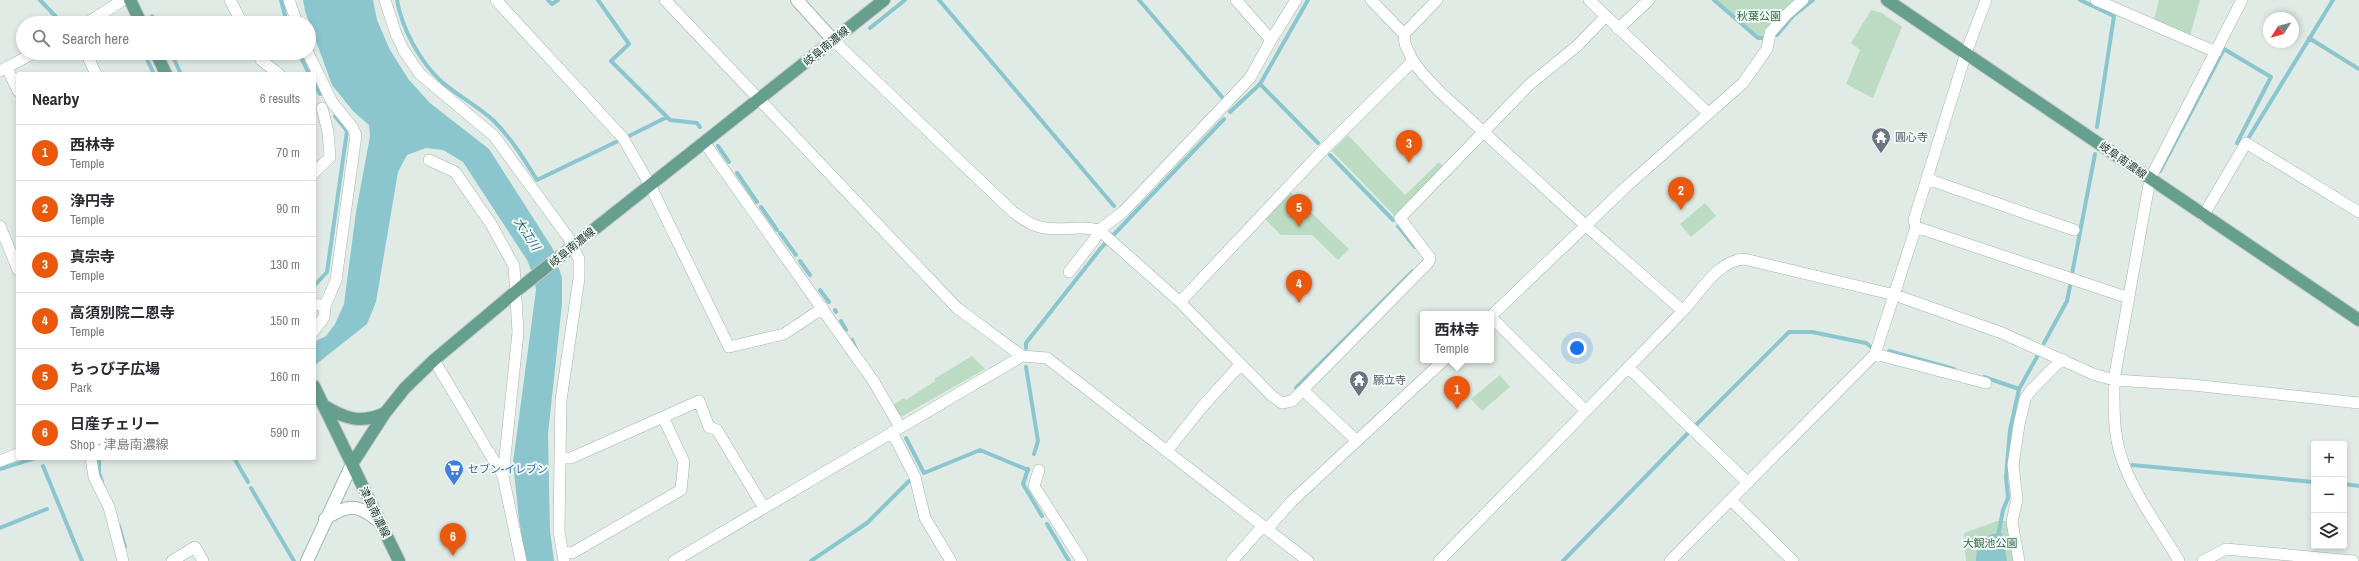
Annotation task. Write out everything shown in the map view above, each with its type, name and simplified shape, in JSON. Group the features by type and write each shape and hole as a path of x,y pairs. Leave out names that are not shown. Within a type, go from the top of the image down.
{"main road":[{"path":"130,0 138,16"},
{"name":"岐阜南濃線","path":"352,464 385,413 405,388 434,360 518,290 884,0"},
{"name":"岐阜南濃線","path":"1887,0 1966,52 2203,216 2359,320"},
{"path":"159,60 165,72"},
{"path":"316,390 352,464"},
{"path":"323,405 350,420 373,419 385,413"},
{"name":"津島南濃線","path":"352,464 399,561"}],"street":[{"path":"98,16 123,0"},
{"path":"230,0 238,16"},
{"path":"290,0 295,16"},
{"path":"385,0 396,34 404,51 420,74 494,136 570,249 579,259 580,278 561,400 559,532 564,557 681,490 684,462 663,417"},
{"path":"496,0 623,138 650,186 729,347 784,334 823,308"},
{"path":"666,0 957,308 1022,356 1047,358 1308,561"},
{"path":"797,0 833,40 1013,212 1024,220 1046,228 1084,226 1101,232 1180,302 1240,365 1272,396 1282,403 1292,401 1428,263 1430,258 1400,218 1530,84 1577,46 1606,16"},
{"path":"1236,0 1271,40"},
{"path":"1069,272 1101,232 1123,212 1250,78 1271,40 1296,0"},
{"path":"1372,0 1404,34 1405,44 1413,61 1423,74 1483,133 1683,311"},
{"path":"1404,34 1437,0"},
{"path":"1589,0 1708,113"},
{"path":"1618,29 1650,0"},
{"path":"1494,314 1585,225 1743,83 1767,50 1770,33 1786,15 1803,0"},
{"path":"1670,561 1875,354 1916,227 1914,220 1966,52 1986,0"},
{"path":"2096,0 2216,52"},
{"path":"2179,561 2127,474 2120,455 2114,408 2114,380 2150,179 2242,0"},
{"path":"16,88 2,70 21,60"},
{"path":"89,60 95,72"},
{"path":"261,60 276,72"},
{"path":"311,60 332,102 352,127 356,135 336,280 319,305 324,317 316,328"},
{"path":"1180,302 1322,152 1413,61"},
{"path":"316,171 330,157 328,132 318,105 332,102"},
{"path":"704,142 874,382 915,477 925,518 951,561"},
{"path":"2203,216 2246,143 2359,212"},
{"path":"429,160 455,172 491,224 514,266 518,290 518,332 504,476 521,561"},
{"path":"1927,179 2074,230"},
{"path":"0,226 16,265"},
{"path":"1916,227 2129,298"},
{"path":"1439,561 1683,311 1722,266 1733,260 1744,259 1895,295 1995,330 2093,374 2114,380 2193,385 2359,403"},
{"path":"1494,320 1586,411"},
{"path":"1875,354 1986,383"},
{"path":"674,561 1022,356"},
{"path":"2019,561 2012,522 2017,499 2013,465 2019,425 2025,399 2031,390 2062,359"},
{"path":"434,360 504,476"},
{"path":"1232,561 1292,501 1441,363"},
{"path":"1167,451 1202,407 1240,365"},
{"path":"1628,367 1748,483"},
{"path":"1303,390 1357,441"},
{"path":"560,458 571,458 699,400 709,427 717,430 764,508"},
{"path":"0,461 16,455"},
{"path":"91,460 94,477 109,507 123,561"},
{"path":"307,561 325,519 352,464"},
{"path":"1039,470 1034,486 1082,561"},
{"path":"1731,500 1793,561"},
{"path":"325,519 347,507 355,507 366,511 380,522"},
{"path":"172,561 195,547 204,561"},
{"path":"2204,561 2226,549 2353,561"}],"green space":[{"name":"秋葉公園","path":"1716,0 1796,0 1764,35 1759,36"},
{"path":"2159,0 2200,0 2190,36 2154,20"},
{"path":"1871,10 1882,13 1902,27 1873,98 1846,84 1860,50 1851,43"},
{"path":"1348,135 1405,195 1439,162 1444,167 1395,216 1332,151"},
{"path":"1289,191 1349,249 1338,260 1312,235 1281,235 1264,218"},
{"path":"1705,203 1716,216 1691,237 1680,224"},
{"path":"972,356 985,369 901,417 893,405 904,398 906,400 935,381 934,379"},
{"path":"1500,375 1510,387 1482,411 1471,399"},
{"name":"大観池公園","path":"1997,521 2007,521 2013,561 1966,561 1964,533"}],"water":[{"name":"大江川","path":"303,0 373,0 377,20 390,50 409,80 430,103 489,149 553,249 562,278 562,304 548,434 550,531 554,561 526,561 519,520 513,462 536,290 534,277 527,260 463,162 443,150 426,148 407,155 398,172 376,302 367,324 316,364 316,341 326,336 335,324 344,304 356,212 370,136 369,125 353,111 332,85 316,41 316,16 307,16"},
{"path":"2002,533 2007,561 1976,561 1979,544 1982,540 1989,535"}],"waterway":[{"path":"40,0 55,16"},
{"path":"281,0 285,16"},
{"path":"397,0 403,22 413,44 426,65 442,82 494,121 512,142 537,180 618,141"},
{"path":"548,0 552,4 558,0"},
{"path":"598,0 629,44 611,61 670,120 697,123 700,127"},
{"path":"870,28 905,0"},
{"path":"939,0 1114,206"},
{"path":"1139,0 1222,97"},
{"path":"1230,112 1260,84 1308,0"},
{"path":"1714,0 1758,38 1763,38"},
{"path":"1777,35 1793,16 1813,0"},
{"path":"2080,0 2114,16 2097,127"},
{"path":"2249,137 2333,0"},
{"path":"2309,38 2359,69"},
{"path":"2160,171 2224,49 2271,77 2237,143"},
{"path":"147,60 153,72"},
{"path":"174,60 180,72"},
{"path":"302,60 308,72"},
{"path":"1260,84 1318,143"},
{"path":"316,87 320,94"},
{"path":"316,284 327,272 347,131 335,116"},
{"path":"629,136 667,117"},
{"path":"1026,348 1026,343 1101,248 1224,119"},
{"path":"718,146 729,162"},
{"path":"2072,274 2095,154"},
{"path":"1330,155 1393,220"},
{"path":"737,173 757,202"},
{"path":"761,207 777,230"},
{"path":"1398,226 1415,247"},
{"path":"780,233 796,255"},
{"path":"800,261 810,275"},
{"path":"1296,388 1413,271"},
{"path":"2044,343 2067,301 2070,286"},
{"path":"820,290 829,302"},
{"path":"841,321 846,330"},
{"path":"1695,426 1789,332 1812,332 1866,343 1871,347"},
{"path":"852,340 856,349"},
{"path":"1889,351 1954,369"},
{"path":"1998,536 2003,510 2008,498 2006,477 2010,430 2019,389 2038,355"},
{"path":"1026,367 1038,441 1034,454"},
{"path":"1984,377 2019,389"},
{"path":"1563,561 1690,431"},
{"path":"906,438 924,473 980,450 1028,470"},
{"path":"0,469 29,460"},
{"path":"99,460 99,473 102,482"},
{"path":"235,460 248,482"},
{"path":"2132,465 2311,482"},
{"path":"43,466 82,561"},
{"path":"1028,469 1023,484 1042,516"},
{"path":"811,561 867,523 909,481"},
{"path":"2347,484 2359,486"},
{"path":"251,488 294,561"},
{"path":"0,528 47,509"},
{"path":"1047,524 1069,561"},
{"path":"119,526 125,547"}],"place":[{"name":"圓心寺","path":"1881,154"},
{"name":"真宗寺","path":"1409,163"},
{"name":"浄円寺","path":"1681,210"},
{"name":"ちっび子広場","path":"1299,227"},
{"name":"高須別院二恩寺","path":"1299,303"},
{"name":"願立寺","path":"1359,397"},
{"name":"西林寺","path":"1457,409"},
{"name":"セブン-イレブン","path":"454,486"},
{"name":"日産チェリー","path":"453,556"}]}
